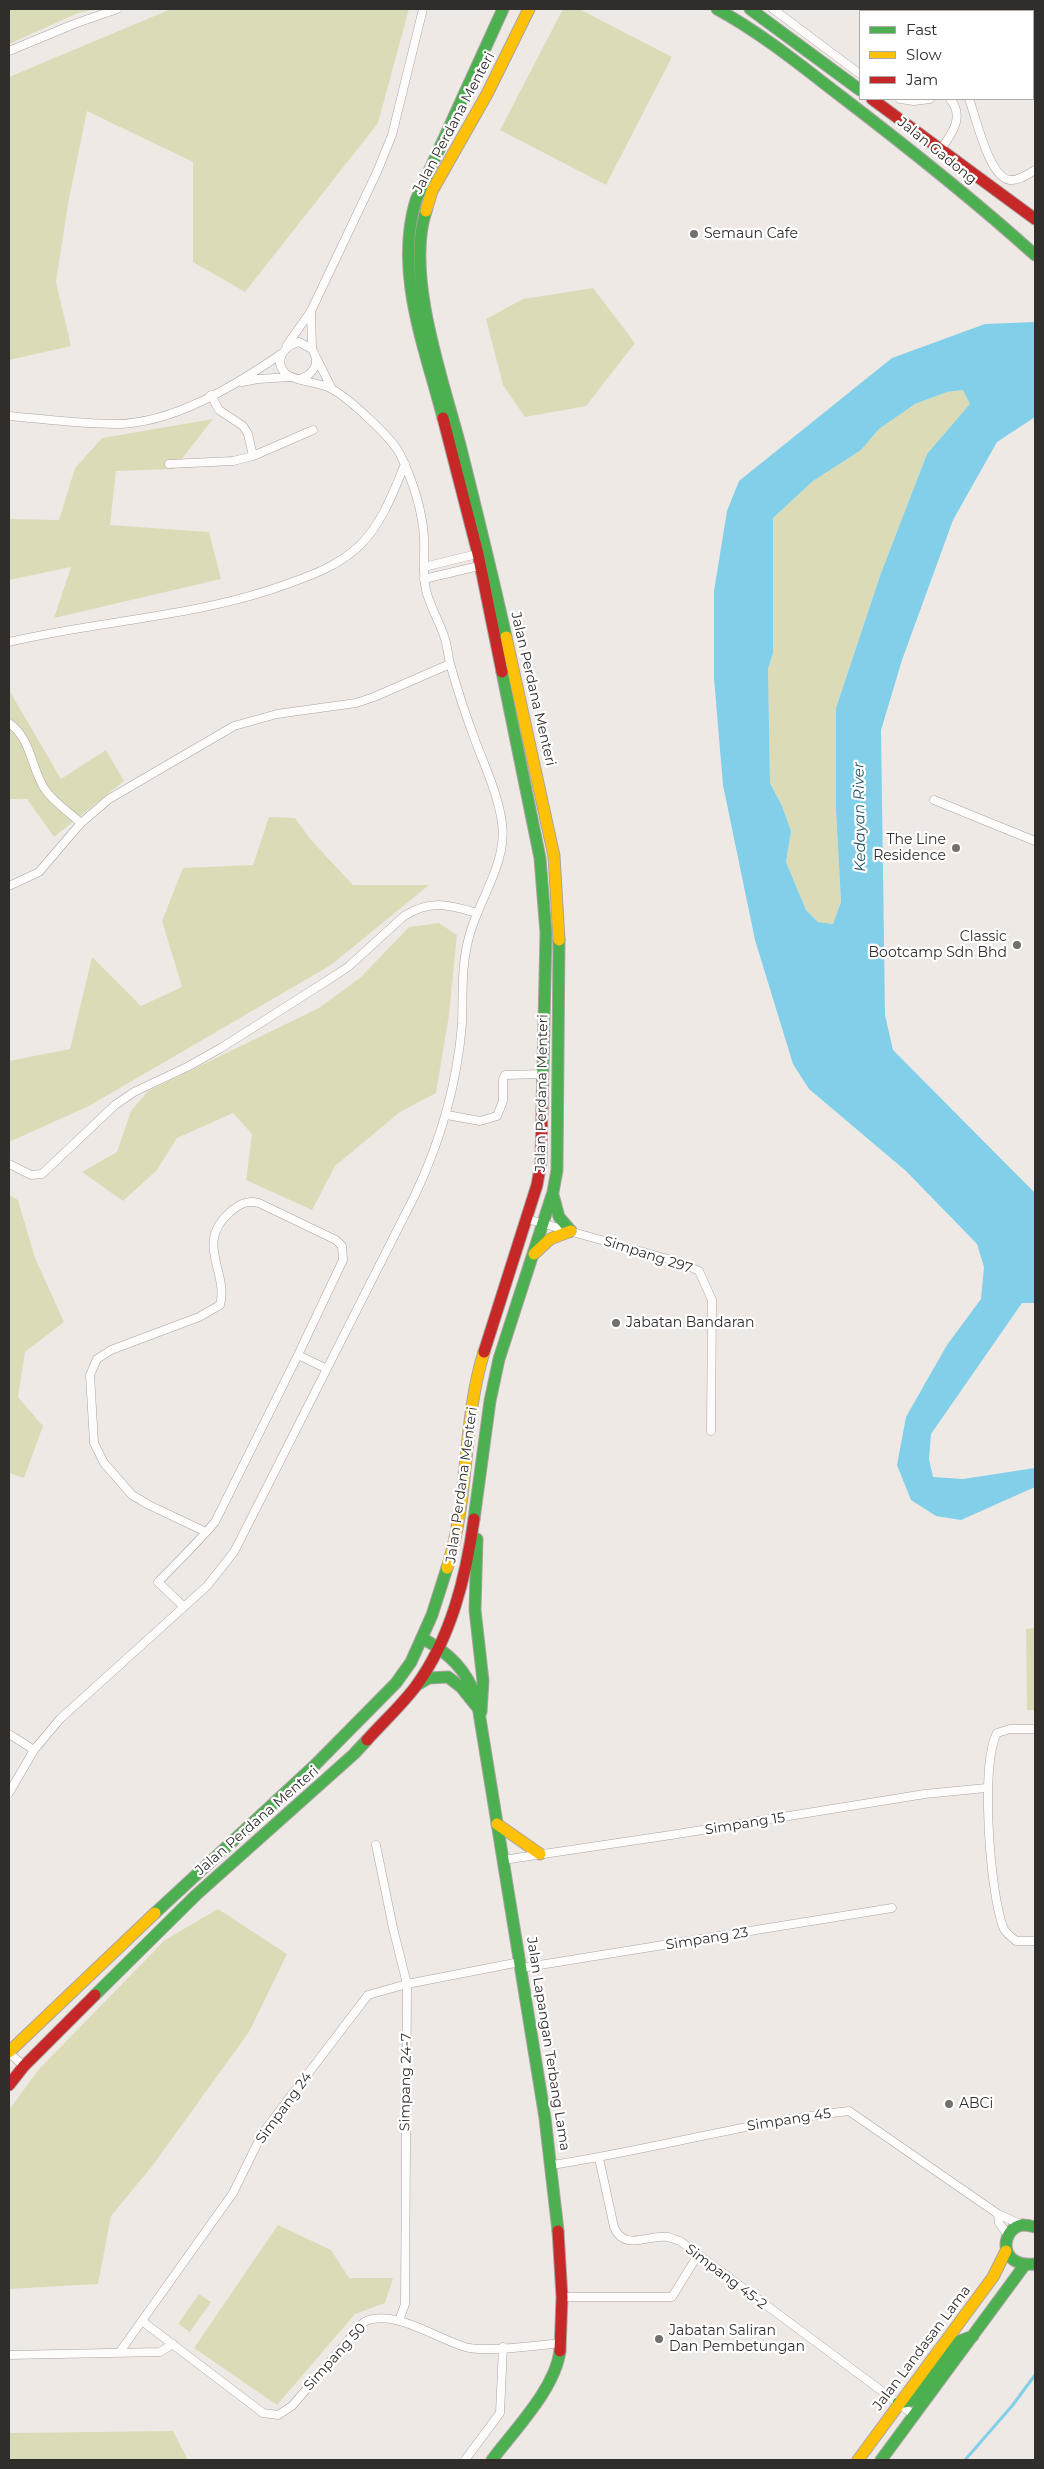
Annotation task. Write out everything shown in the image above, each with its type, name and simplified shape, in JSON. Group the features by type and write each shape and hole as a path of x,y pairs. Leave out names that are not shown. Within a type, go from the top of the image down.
{"main road":[{"name":"Jalan Perdana Menteri","path":"9,2052 322,1759 396,1683 411,1662 422,1638 447,1571 456,1537 471,1415 480,1364 527,1219 537,1185 541,1162 546,933 540,858 484,559 410,290 406,271 406,249 411,216 420,192 503,9"},
{"name":"Jalan Perdana Menteri","path":"9,2085 24,2066 196,1895 354,1754 415,1687 430,1664 461,1589 477,1499 488,1409 496,1368 553,1192 558,1152 559,931 557,883 549,830 423,296 418,257 420,234 432,192 487,94 529,9"},
{"name":"Jalan Gadong","path":"716,9 767,39 930,164 1035,255"},
{"path":"750,9 859,89"},
{"name":"Jalan Gadong","path":"873,100 1035,219"},
{"path":"930,164 941,149"},
{"path":"532,1255 550,1239 571,1231 559,1218 553,1192"},
{"path":"477,1499 475,1610 483,1682 481,1712"},
{"name":"Jalan Lapangan Terbang Lama","path":"422,1638 439,1646 460,1664 472,1681 481,1712 497,1824 552,2165 562,2297 561,2343 558,2366 546,2388 492,2460"},
{"path":"415,1687 428,1678 444,1676 457,1682 469,1700 481,1712"},
{"path":"497,1824 540,1854"},
{"path":"9,2041 23,2038"},
{"path":"1008,2235 1030,2224"},
{"name":"Jalan Landasan Lama","path":"858,2460 898,2403 994,2277 1006,2251 1008,2235"},
{"path":"881,2460 973,2336 1031,2266 1013,2261 1006,2251"},
{"path":"898,2403 915,2400 957,2342 973,2336"}],"street":[{"path":"9,51 74,24 117,9"},
{"path":"290,377 281,367 283,351 311,311 377,172 392,135 423,9"},
{"path":"773,9 859,73"},
{"path":"907,100 922,100"},
{"path":"941,149 956,124 956,107 951,100"},
{"name":"Jalan Gadong","path":"969,100 990,162 997,172 1004,178 1017,180 1035,170"},
{"path":"9,1793 34,1750 60,1719 207,1586 234,1552 416,1195 447,1115 458,1056 465,960 469,937 498,857 502,825 497,800 450,664 445,639 432,609 424,579 421,515 405,464 397,449 385,435 332,389 312,349 311,311"},
{"path":"239,383 283,351 299,342 312,349"},
{"path":"300,379 309,376 315,368 317,359"},
{"path":"9,416 116,424 151,419 239,383 258,379 290,377 332,389"},
{"path":"211,395 219,410 243,426 248,434 254,456"},
{"path":"169,464 214,463 254,456 313,430"},
{"path":"9,642 82,626 218,606 252,597 314,574 340,561 360,546 379,522 405,464"},
{"path":"424,567 484,559"},
{"path":"424,579 484,559"},
{"path":"9,886 24,881 39,872 82,823 109,799 234,726 277,714 348,704 374,698 450,664"},
{"path":"9,723 26,742 44,788 54,800 82,823"},
{"path":"934,800 1035,841"},
{"path":"9,1164 31,1176 42,1174 115,1105 134,1092 187,1067 221,1048 325,982 348,966 404,916 414,910 440,904 477,913"},
{"path":"447,1115 465,1120 490,1119 497,1116 502,1110 503,1079 506,1075 544,1074"},
{"path":"184,1607 158,1582 206,1532 226,1499 343,1260 342,1246 336,1240 259,1203 250,1201 235,1208 221,1220 216,1229 214,1250 222,1296 220,1304 199,1317 111,1350 97,1359 90,1375 94,1443 104,1463 132,1495 206,1532"},
{"name":"Simpang 297","path":"527,1219 682,1263 699,1271 712,1300 711,1431"},
{"path":"298,1355 327,1369"},
{"path":"1035,1729 1010,1729 997,1733 993,1740 986,1788 994,1883 1004,1929 1016,1941 1035,1941"},
{"path":"9,1734 34,1750"},
{"name":"Simpang 15","path":"503,1860 671,1836 925,1794 986,1788"},
{"name":"Simpang 24-7","path":"376,1845 407,1984 405,2304 399,2321"},
{"name":"Simpang 23","path":"520,1965 892,1908"},
{"name":"Simpang 24","path":"119,2353 233,2193 262,2134 368,1995 407,1984 520,1965"},
{"path":"9,2052 24,2066"},
{"name":"Simpang 45","path":"552,2165 599,2158 716,2132 849,2111 998,2214 1030,2224"},
{"name":"Simpang 45-2","path":"599,2158 614,2227 618,2235 630,2241 667,2237 680,2241 914,2415"},
{"name":"Simpang 45","path":"998,2214 999,2223 1008,2235"},
{"path":"562,2297 672,2296 698,2255"},
{"name":"Simpang 50","path":"142,2321 263,2413 278,2415 292,2406 364,2322 374,2317 399,2321 467,2348 503,2348 561,2343"},
{"path":"9,2355 160,2352 173,2344"},
{"path":"465,2460 500,2413 503,2348"}],"green space":[{"path":"9,9 95,9 78,13 9,44"},
{"path":"171,9 409,9 378,123 245,292 193,262 193,162 87,111 68,204 56,282 71,346 9,360 9,77"},
{"path":"563,9 579,9 672,57 606,185 500,130"},
{"path":"593,288 635,343 586,406 525,417 503,385 486,319 523,299"},
{"path":"963,390 971,404 927,454 881,573 836,708 836,810 841,902 833,924 818,922 806,910 786,862 791,831 782,806 770,783 768,669 773,653 773,518 813,481 861,450 879,429 915,404 947,392"},
{"path":"213,419 174,469 116,471 110,525 209,532 221,579 54,618 71,567 9,580 9,519 59,520 75,468 102,438"},
{"path":"9,690 61,779 106,750 124,781 54,837 27,799 9,799"},
{"path":"269,817 295,818 311,840 353,885 429,885 331,965 89,1106 9,1142 9,1061 70,1049 92,957 141,1006 182,987 162,921 183,868 253,865"},
{"path":"439,923 457,935 449,1015 436,1093 400,1112 335,1166 312,1210 246,1180 252,1134 233,1113 177,1138 157,1170 123,1201 82,1172 117,1152 131,1111 148,1091 319,1008 361,977 409,927"},
{"path":"9,1195 18,1200 35,1258 64,1322 25,1352 18,1397 43,1426 24,1478 9,1473"},
{"path":"1035,1628 1035,1710 1027,1710 1026,1629"},
{"path":"218,1909 287,1954 249,2032 153,2165 111,2216 98,2284 9,2289 9,2110 39,2069 165,1940"},
{"path":"278,2225 331,2250 349,2278 393,2278 385,2303 355,2314 277,2405 194,2348"},
{"path":"199,2294 211,2302 190,2332 178,2324"},
{"path":"173,2431 188,2460 9,2460 9,2433"}],"water":[{"name":"Kedayan River","path":"1035,322 1035,417 997,442 953,520 902,660 881,730 885,1015 893,1050 1035,1193 1035,1303 1022,1303 931,1434 929,1459 933,1477 963,1479 1035,1468 1035,1487 961,1520 936,1516 911,1500 897,1465 906,1417 947,1345 981,1299 984,1267 977,1244 906,1171 809,1089 793,1064 755,940 723,785 714,678 714,591 727,511 739,481 892,358 985,324","holes":["963,390 970,404 927,454 881,573 836,708 836,810 841,902 833,924 818,922 806,910 786,862 791,831 782,806 770,783 768,669 773,653 773,518 813,481 861,450 879,429 915,404 947,392"]}],"waterway":[{"path":"965,2460 1012,2406 1035,2375"}],"traffic: fast":[{"path":"443,418 414,310 408,255 410,227 416,200 503,9"},
{"path":"717,9 779,49 914,153 1035,255"},
{"path":"750,9 859,89"},
{"path":"426,211 421,237 420,265 429,328 490,565 506,637"},
{"path":"502,672 540,858 546,933 542,1110"},
{"path":"474,1519 490,1401 499,1359 553,1192 557,1170 559,940"},
{"path":"553,1195 559,1217 571,1231"},
{"path":"477,1539 475,1610 483,1681 481,1712"},
{"path":"155,1913 315,1765 396,1683 411,1662 432,1615 447,1568"},
{"path":"422,1638 441,1650 456,1663 468,1680 477,1700 545,2118 558,2231"},
{"path":"417,1685 429,1678 448,1677 461,1687 481,1712"},
{"path":"95,1995 196,1895 354,1754 367,1740"},
{"path":"1035,2227 1023,2225 1016,2227 1010,2232 1006,2247 1008,2254 1014,2260 1022,2264 1035,2264"},
{"path":"881,2460 1024,2266"},
{"path":"898,2403 915,2400 957,2342 973,2336"},
{"path":"492,2460 542,2394 557,2365 560,2351"}],"traffic: slow":[{"path":"426,211 432,191 487,94 529,9"},
{"path":"506,637 554,856 559,940"},
{"path":"534,1254 550,1239 571,1231"},
{"path":"447,1568 459,1515 472,1405 484,1352"},
{"path":"497,1824 540,1854"},
{"path":"9,2052 155,1913"},
{"path":"858,2460 993,2277 1006,2251"}],"traffic: jam":[{"path":"873,100 1035,219"},
{"path":"443,418 478,554 502,672"},
{"path":"484,1352 537,1185 541,1162 542,1110"},
{"path":"367,1740 411,1693 439,1648 448,1627 461,1585 474,1519"},
{"path":"9,2085 24,2066 95,1995"},
{"path":"558,2231 562,2297 560,2351"}],"place":[{"name":"Semaun Cafe","path":"694,234"},
{"name":"The Line Residence","path":"956,848"},
{"name":"Classic Bootcamp Sdn Bhd","path":"1017,945"},
{"name":"Jabatan Bandaran","path":"616,1323"},
{"name":"ABCi","path":"949,2104"},
{"name":"Jabatan Saliran Dan Pembetungan","path":"659,2339"}]}
